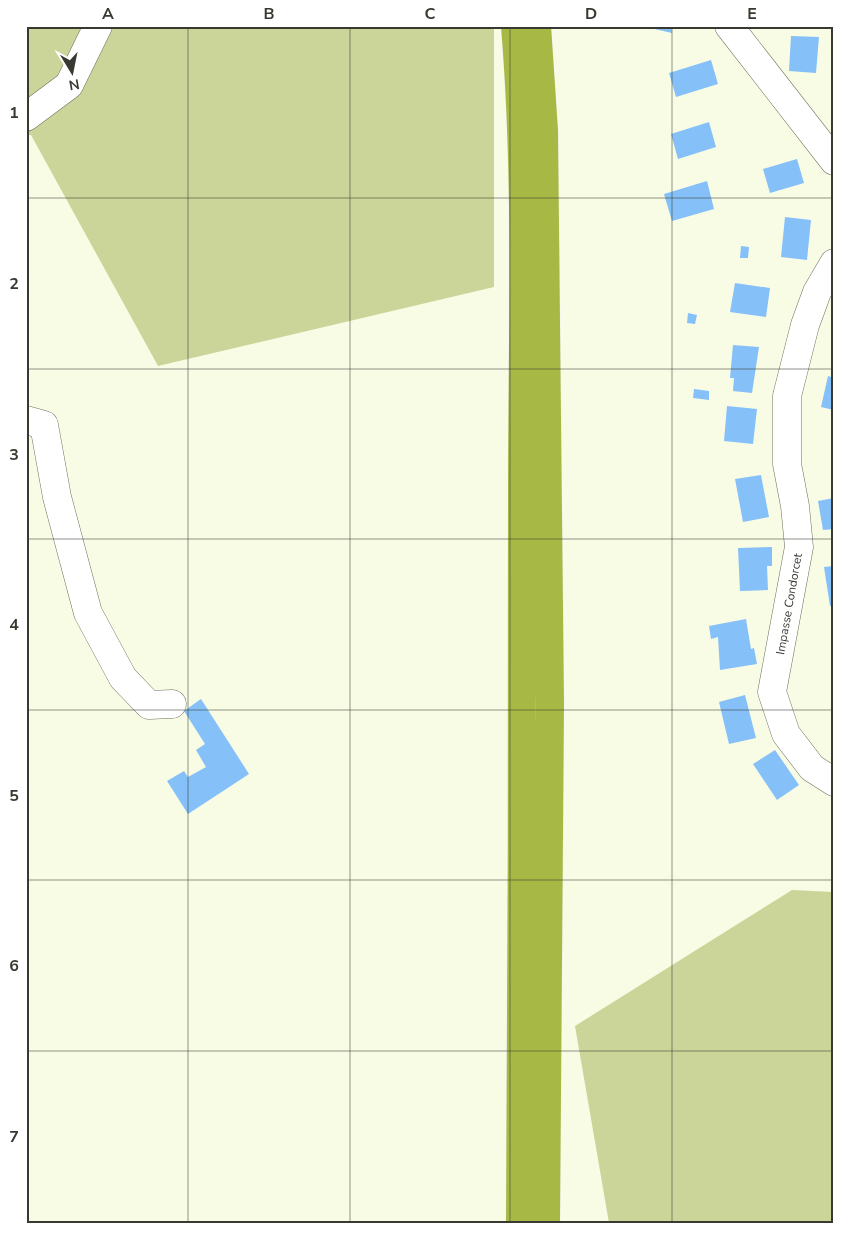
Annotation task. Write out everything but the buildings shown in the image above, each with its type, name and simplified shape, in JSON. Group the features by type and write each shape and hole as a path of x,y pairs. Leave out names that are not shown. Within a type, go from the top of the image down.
{"highway":[{"path":"515,26 519,66 522,226 523,912 520,1223"},
{"path":"537,26 544,131 550,704 546,1223"}],"street":[{"path":"26,117 69,84 98,26"},
{"path":"729,26 834,161"},
{"name":"Impasse Condorcet","path":"834,263 817,292 805,325 787,396 787,464 795,506 799,547 772,692 786,734 812,768 834,782"},
{"path":"26,420 44,425 57,497 88,613 123,678 149,705 172,704"}],"green space":[{"path":"26,26 494,26 494,287 158,366 31,135 26,135"},
{"path":"792,890 834,892 834,1223 609,1223 575,1026"}]}
